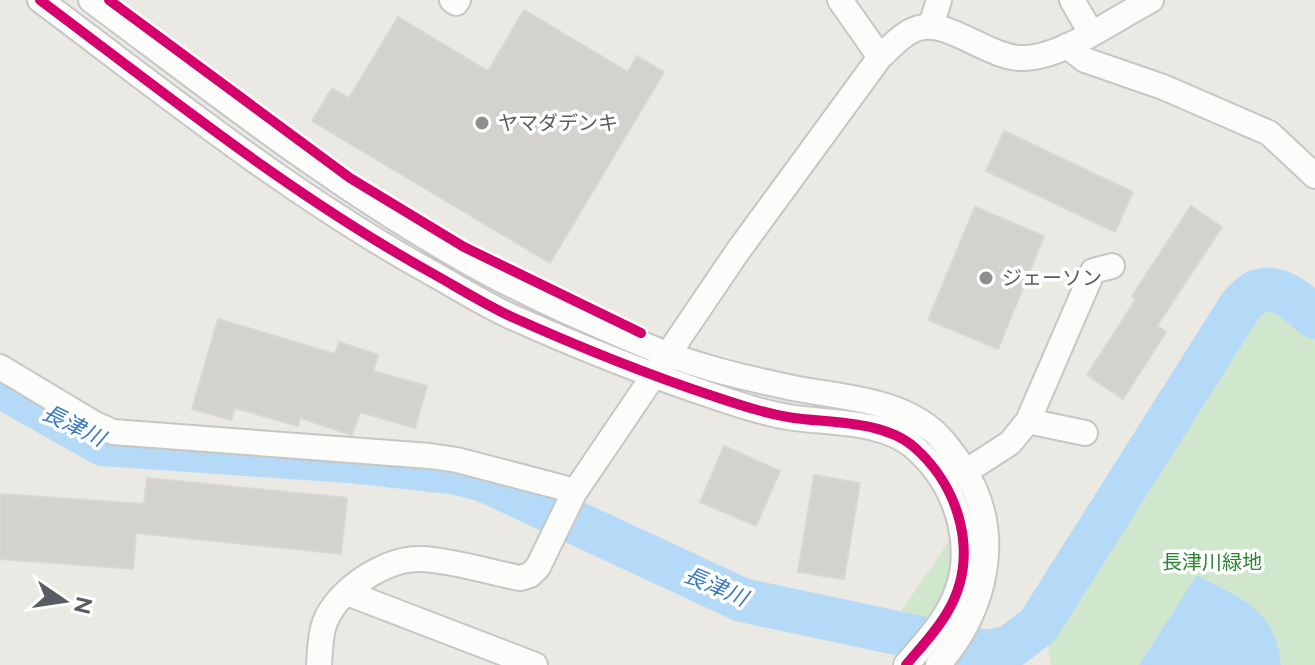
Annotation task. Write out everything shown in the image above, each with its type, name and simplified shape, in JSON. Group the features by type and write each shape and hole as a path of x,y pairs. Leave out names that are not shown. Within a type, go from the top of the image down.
{"street":[{"path":"40,0 286,183 379,244 509,315 653,376 737,404 790,417 871,428 898,436 913,446 955,501 964,540 958,588 927,659"},
{"path":"68,21 84,0"},
{"path":"91,0 303,158 407,226 521,290 667,355 741,376 880,405 907,415 931,430 950,449 965,472 979,501 987,540 980,596 964,630 927,659"},
{"path":"452,0 456,3 458,0"},
{"path":"840,0 880,57"},
{"path":"931,26 939,0"},
{"path":"1072,0 1091,33"},
{"path":"319,665 324,625 334,603 383,567 421,559 520,578 530,575 538,567 571,498 667,355 762,217 880,57 900,38 917,28 931,26 998,55 1021,59 1067,46 1151,0"},
{"path":"1067,46 1085,60 1163,87 1269,133 1315,176"},
{"path":"965,472 1010,443 1028,421 1093,271 1112,266"},
{"path":"0,367 113,432 430,456 564,488 571,498"},
{"path":"1028,421 1085,433"},
{"path":"350,589 355,596 535,665"}],"green space":[{"name":"長津川緑地","path":"1271,300 1290,306 1315,325 1315,665 1051,665 1045,631 1249,310"},
{"path":"952,537 953,573 931,622 899,614"},
{"path":"897,617 929,625 910,648 882,641"}],"water":[{"path":"1197,575 1241,599 1263,618 1272,630 1281,665 1139,665"}],"building":[{"path":"524,10 628,72 637,56 664,72 550,263 312,121 332,88 349,98 398,17 488,71"},
{"path":"1004,131 1133,192 1115,232 986,171"},
{"path":"1191,206 1222,227 1157,326 1166,332 1123,399 1087,375 1136,299 1132,296"},
{"name":"ジェーソン","path":"975,207 1044,236 998,349 928,320"},
{"path":"218,319 335,354 339,342 378,355 373,371 427,386 415,428 360,412 352,435 300,418 298,426 235,408 231,420 192,409"},
{"path":"724,446 780,471 756,526 700,502"},
{"path":"814,475 860,483 844,579 798,572"},
{"path":"147,478 347,498 341,554 136,533 133,569 0,559 0,494 144,504"}],"waterway":[{"name":"長津川","path":"0,386 103,444 349,461 457,473 484,480 742,600 986,652 1010,647 1038,626 1241,305 1256,292 1273,290 1288,296 1315,317"}],"cycle path":[{"path":"40,0 279,177 379,242 502,312 610,359 731,402 783,416 873,428 902,438 914,447 930,463 953,502 960,523 963,568 958,590 948,611 906,665"},
{"path":"109,0 350,178 464,247 641,333"}],"place":[{"name":"ヤマダデンキ","path":"482,123"},
{"name":"ジェーソン","path":"986,278"}]}
